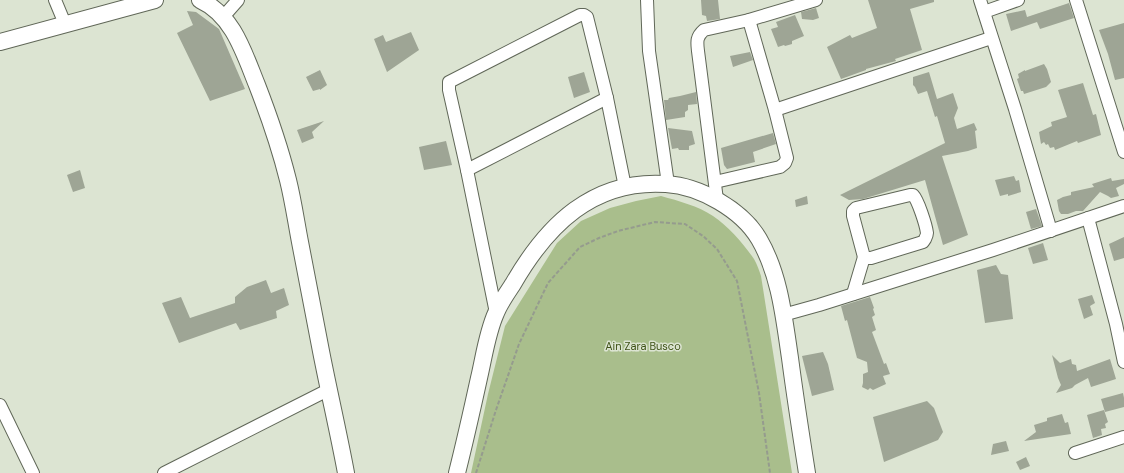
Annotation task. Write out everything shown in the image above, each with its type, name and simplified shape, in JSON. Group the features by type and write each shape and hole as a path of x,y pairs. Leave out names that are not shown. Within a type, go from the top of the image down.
{"main road":[{"path":"0,42 155,0"},
{"path":"200,0 209,4 223,17 239,40 275,135 288,178 295,211 328,390 337,424 346,473"},
{"path":"457,473 487,343 496,313 528,259 556,225 591,198 611,190 653,183 686,186 717,200 743,220 759,238 769,260 777,284 784,315 807,473"}],"street":[{"path":"55,0 65,24"},
{"path":"223,17 238,0"},
{"path":"647,0 649,50 668,184"},
{"path":"717,200 697,42 700,34 704,30 749,20 816,0"},
{"path":"980,0 1015,109 1051,231"},
{"path":"984,12 1018,0"},
{"path":"1076,0 1124,152"},
{"path":"496,313 449,90 449,82 580,15 584,15 587,17 626,187"},
{"path":"715,182 780,167 786,163 787,158 749,20"},
{"path":"774,110 991,38"},
{"path":"467,170 606,98"},
{"path":"853,294 864,257 853,211 856,208 913,195 921,212 926,232 923,242 871,258 864,257"},
{"path":"784,315 993,250 1124,206"},
{"path":"1088,218 1116,324 1124,362"},
{"path":"164,473 328,390"},
{"path":"1,411 33,473"},
{"path":"1075,454 1124,437"}],"path":[{"path":"476,473 519,344 548,283 580,247 618,231 655,222 685,224 703,236 717,249 737,281 759,393 770,473"}],"green space":[{"name":"Ain Zara Busco","path":"661,196 695,207 713,216 725,225 750,253 756,263 761,276 792,473 471,473 488,394 505,326 557,243 581,221 610,208"}],"building":[{"path":"701,0 718,0 720,19 707,21 706,16 702,15"},
{"path":"868,0 934,0 934,2 910,9 922,50 895,59 896,61 866,69 841,79 827,47 850,35 852,38 877,28"},
{"path":"1069,3 1074,18 1040,29 1037,22 1011,31 1006,14 1025,10 1027,17"},
{"path":"816,8 819,18 813,20 802,19 801,12"},
{"path":"187,11 196,12 219,29 245,89 210,101 177,33 193,25"},
{"path":"795,15 804,36 792,41 792,44 778,47 771,29 778,27 776,22"},
{"path":"1124,23 1124,78 1115,80 1108,54 1099,30"},
{"path":"411,32 419,50 387,72 374,39 383,35 386,42"},
{"path":"750,52 753,60 733,67 730,56"},
{"path":"1044,64 1051,82 1046,87 1024,94 1023,91 1021,91 1017,79 1019,78 1018,74 1025,70"},
{"path":"320,70 327,85 320,90 313,91 306,77"},
{"path":"584,72 590,92 574,98 568,77"},
{"path":"929,72 937,99 953,93 958,108 954,118 957,129 974,123 977,130 975,131 977,148 942,156 968,235 943,245 925,180 863,199 849,200 840,195 945,143 937,116 935,117 927,91 918,94 913,85 913,77"},
{"path":"1083,83 1093,115 1096,114 1101,135 1078,143 1077,141 1055,150 1054,147 1050,148 1048,144 1046,145 1044,142 1041,144 1039,132 1052,126 1051,122 1067,117 1058,90"},
{"path":"696,92 697,104 688,105 688,110 685,112 685,117 666,120 664,100"},
{"path":"324,121 312,132 314,138 302,143 297,130"},
{"path":"668,128 692,131 695,144 689,146 689,150 679,150 678,148 672,149"},
{"path":"773,133 776,144 753,152 755,162 727,169 724,165 721,148"},
{"path":"446,141 452,165 424,170 419,147"},
{"path":"80,170 85,188 73,192 67,175"},
{"path":"1014,176 1016,181 1019,180 1021,192 1008,196 1008,194 1000,196 995,180"},
{"path":"1111,178 1112,181 1124,179 1124,184 1116,188 1119,196 1111,198 1100,192 1083,211 1061,214 1057,200 1071,195 1071,192 1094,187 1092,184"},
{"path":"807,196 808,204 796,207 795,200"},
{"path":"1036,209 1042,226 1031,229 1026,212"},
{"path":"1124,237 1124,258 1114,261 1109,244"},
{"path":"1043,243 1048,260 1033,264 1028,248"},
{"path":"996,265 1001,274 1008,275 1013,319 985,323 977,270"},
{"path":"266,280 271,293 284,288 289,305 276,311 277,318 240,330 236,323 179,343 162,303 181,297 190,318 235,303 235,297 247,287"},
{"path":"1092,295 1095,303 1090,306 1093,315 1084,319 1078,299"},
{"path":"870,297 874,308 875,315 872,317 876,330 872,332 884,364 886,363 890,374 883,376 886,384 873,390 870,388 868,390 862,387 863,374 868,372 867,362 857,358 847,320 845,321 841,306"},
{"path":"823,352 828,364 834,390 812,396 802,356"},
{"path":"1052,355 1060,363 1071,359 1072,364 1076,365 1077,371 1110,359 1116,379 1091,387 1088,378 1072,388 1056,393 1061,385"},
{"path":"1123,393 1124,407 1105,412 1101,399"},
{"path":"927,401 934,408 943,432 938,440 884,462 873,417"},
{"path":"1104,410 1108,422 1105,424 1106,428 1101,429 1102,435 1093,438 1087,415"},
{"path":"1062,414 1065,423 1068,422 1071,434 1024,441 1036,432 1034,425 1047,421 1047,418"},
{"path":"1006,441 1009,451 991,455 993,444"},
{"path":"1026,457 1030,466 1020,470 1016,462"}]}
